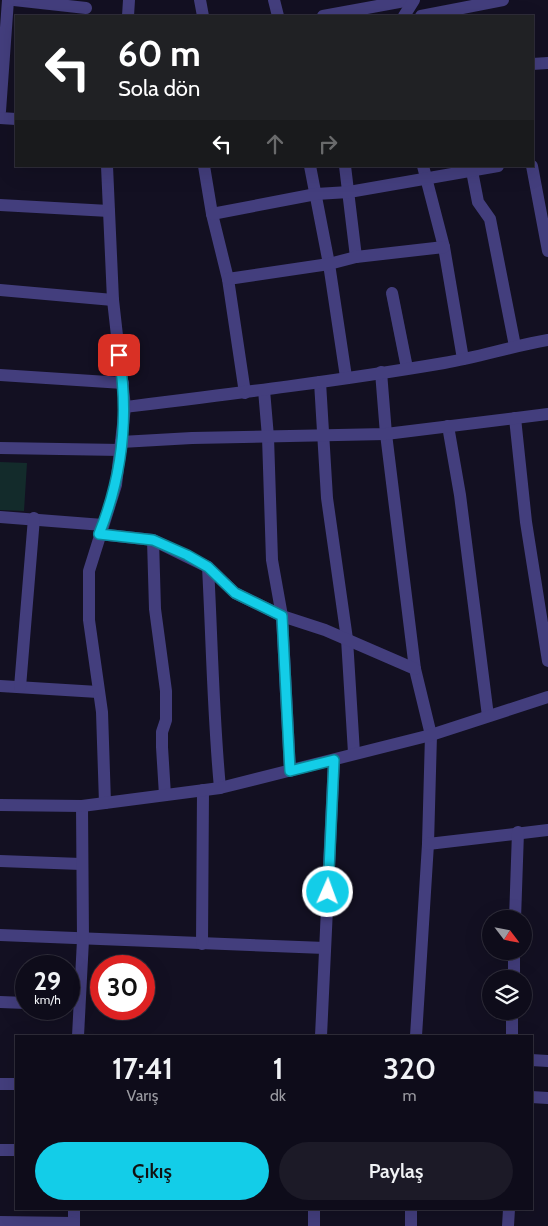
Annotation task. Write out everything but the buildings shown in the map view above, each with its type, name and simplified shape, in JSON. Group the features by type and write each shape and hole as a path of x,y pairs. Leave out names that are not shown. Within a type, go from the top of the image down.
{"street":[{"path":"0,110 8,0"},
{"path":"14,0 86,8"},
{"path":"128,15 129,0"},
{"path":"200,0 203,15"},
{"path":"274,0 278,15"},
{"path":"347,0 350,15 410,0"},
{"path":"405,15 414,0"},
{"path":"426,15 503,0"},
{"path":"534,64 548,63"},
{"path":"1,81 15,82"},
{"path":"0,118 15,119"},
{"path":"105,803 102,712 89,620 88,571 116,485 125,407 113,300 107,167"},
{"path":"204,167 212,214 228,279 245,392"},
{"path":"310,167 329,264 346,377"},
{"path":"345,167 356,256"},
{"path":"212,214 316,194 349,192 424,172 472,171 493,167"},
{"path":"532,167 548,251"},
{"path":"472,171 478,202 490,220 515,346"},
{"path":"424,172 444,247 463,359"},
{"path":"0,205 109,211"},
{"path":"228,279 329,264 356,256 444,247"},
{"path":"0,290 113,300"},
{"path":"392,293 407,368"},
{"path":"125,407 320,382 463,359 548,340"},
{"path":"381,372 386,434 415,669 431,735 428,844 416,1035"},
{"path":"0,375 123,383"},
{"path":"320,382 326,498 346,639 354,753"},
{"path":"264,390 268,437 272,560 282,616 290,771"},
{"path":"0,448 121,446 192,438 322,437 386,434 548,414"},
{"path":"515,418 526,522 548,661"},
{"path":"448,426 460,495 488,716"},
{"path":"0,517 34,518 153,540 208,567 235,593 282,616 346,639 415,669"},
{"path":"20,687 34,518"},
{"path":"153,540 155,609 166,691 166,720 162,732 165,795"},
{"path":"208,567 215,678 214,726 220,788"},
{"path":"0,686 98,692"},
{"path":"0,805 82,806 220,788 431,735 548,697"},
{"path":"321,1035 334,760"},
{"path":"202,944 204,790"},
{"path":"80,962 83,940 82,806"},
{"path":"428,844 548,830"},
{"path":"515,910 518,832"},
{"path":"0,861 81,864"},
{"path":"0,935 83,940 326,948"},
{"path":"0,1002 15,1003"},
{"path":"76,1020 78,1035"},
{"path":"512,1020 512,1035"},
{"path":"533,1060 548,1061"},
{"path":"0,1084 15,1084"},
{"path":"533,1097 548,1098"},
{"path":"0,1150 15,1150"},
{"path":"0,1222 74,1225 74,1210"},
{"path":"314,1210 314,1226"},
{"path":"410,1226 411,1210"},
{"path":"508,1226 509,1210"}],"green space":[{"path":"0,462 27,463 24,511 0,510"}],"route":[{"path":"119,355 125,407 121,450 116,485 99,534 153,540 187,555 208,567 235,593 282,616 290,771 334,760 328,892"}]}
